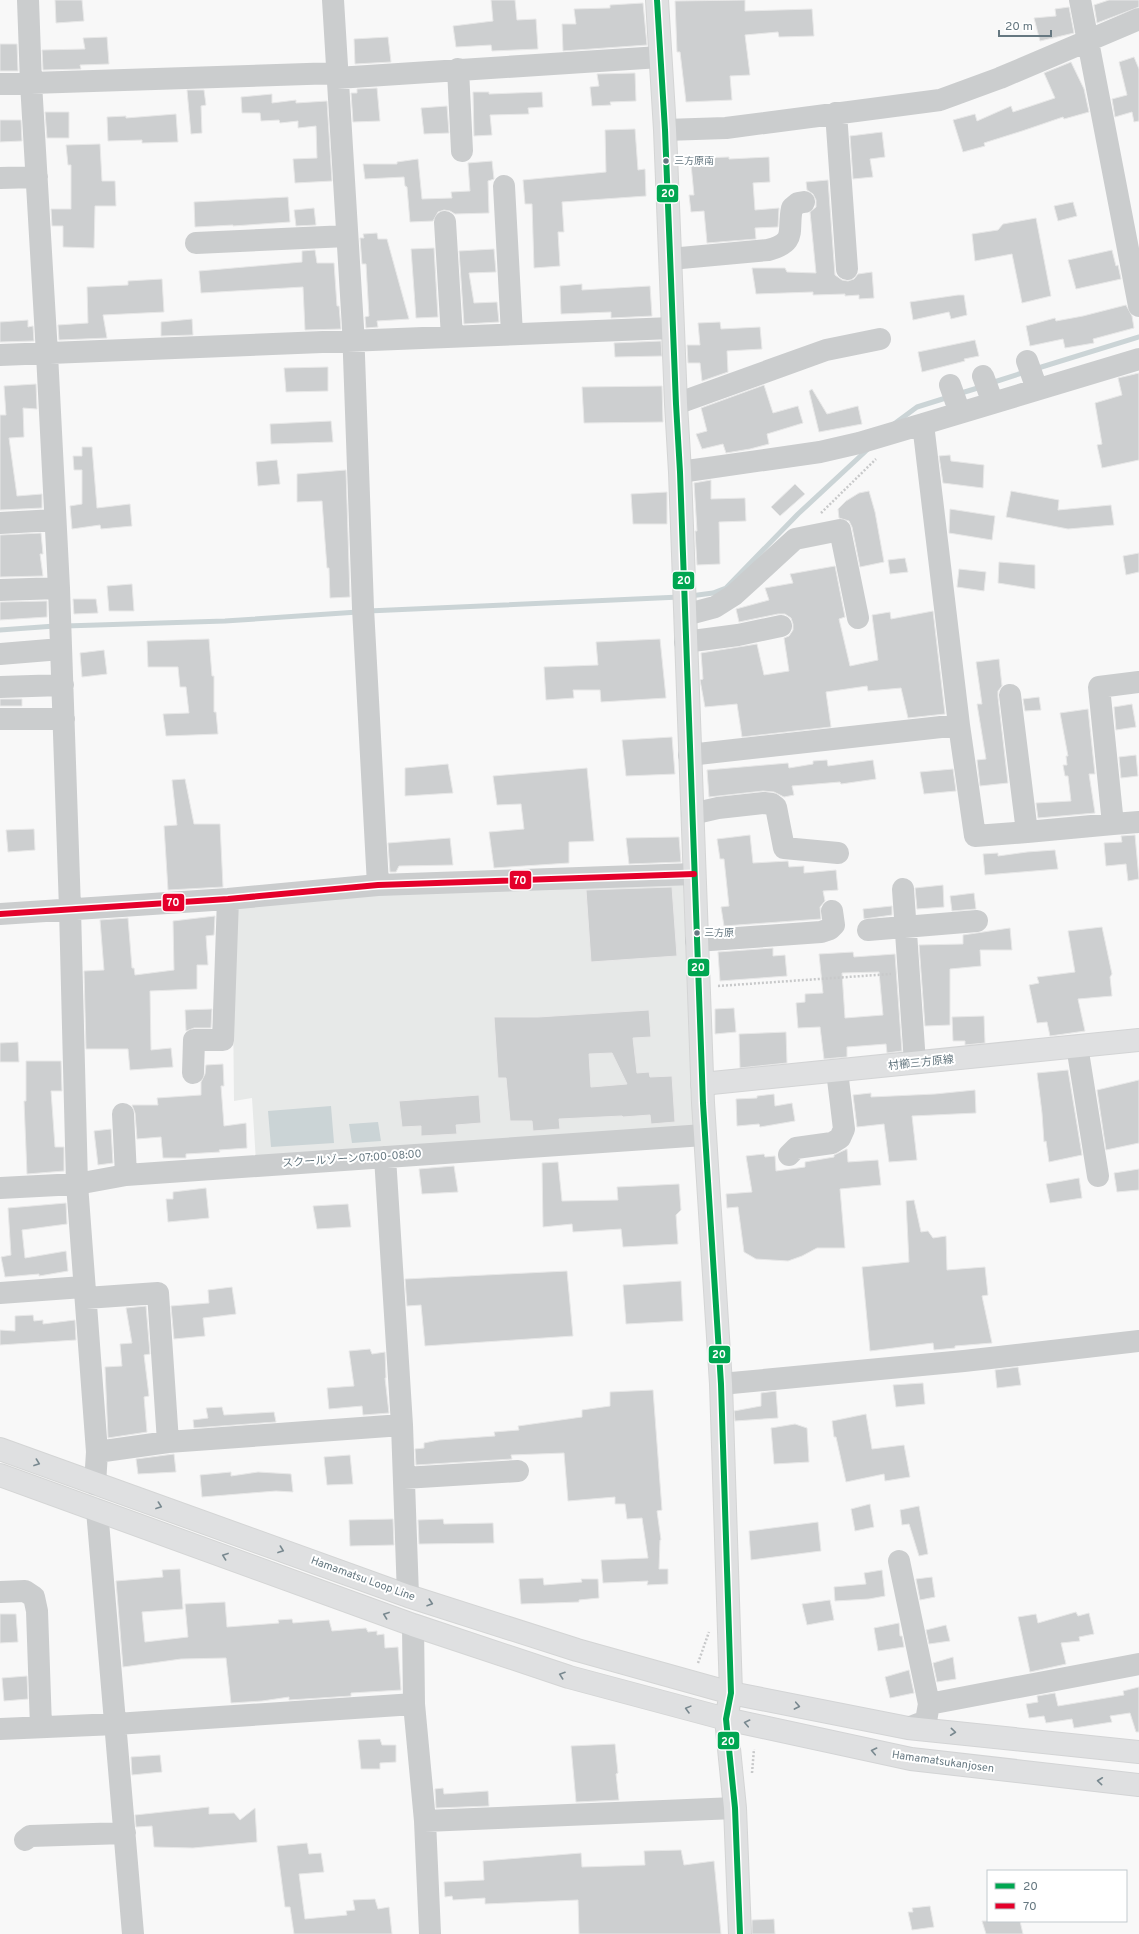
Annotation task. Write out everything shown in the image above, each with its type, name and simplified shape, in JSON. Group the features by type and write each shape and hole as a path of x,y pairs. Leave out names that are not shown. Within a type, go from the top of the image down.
{"main road":[{"path":"657,0 665,130 672,328 680,472 689,755 704,1135 721,1384 731,1693 726,1719 735,1808 740,1934"},
{"name":"村櫛三方原線","path":"702,1084 915,1064 1139,1040"},
{"name":"Hamamatsu Loop Line","path":"0,1449 408,1596 577,1650 731,1693"},
{"path":"0,1475 413,1625 569,1677 726,1719"},
{"path":"731,1693 908,1728 1139,1752"},
{"name":"Hamamatsukanjosen","path":"726,1719 911,1759 1139,1785"}],"street":[{"path":"28,0 31,83 59,588 70,909 77,1184 97,1452 95,1484"},
{"path":"333,0 353,341 364,617 378,885"},
{"path":"1080,0 1139,306"},
{"path":"665,130 726,128 940,100 969,91 1139,19"},
{"path":"0,84 337,75 660,57"},
{"path":"458,69 462,151"},
{"path":"836,113 847,269"},
{"path":"0,178 37,177"},
{"path":"504,186 512,334"},
{"path":"670,259 768,250 782,246 786,242 790,230 792,208 798,203 804,202"},
{"path":"445,222 452,336"},
{"path":"196,243 347,236"},
{"path":"0,355 672,328"},
{"path":"676,404 826,350 880,339"},
{"path":"680,472 820,452 859,444 1139,359"},
{"path":"1027,361 1037,389"},
{"path":"983,376 993,403"},
{"path":"950,385 960,413"},
{"path":"914,427 975,836 1139,822"},
{"path":"0,523 55,520"},
{"path":"684,610 716,607 734,595 795,539 840,530 858,618"},
{"path":"0,590 59,588"},
{"path":"685,642 738,635 781,626"},
{"path":"0,654 60,630"},
{"path":"1113,824 1099,687 1139,682"},
{"path":"0,687 62,685"},
{"path":"1010,694 1027,832"},
{"path":"0,719 64,719"},
{"path":"689,755 959,724"},
{"path":"692,814 718,808 764,803 772,804 776,807 784,848 838,852"},
{"path":"0,914 228,899 378,885 694,874"},
{"path":"904,889 915,1064"},
{"path":"193,1073 194,1040 223,1040 228,899"},
{"path":"696,941 822,932 830,929 834,925 832,911"},
{"path":"868,930 977,921"},
{"path":"1077,1046 1098,1176"},
{"path":"790,1156 796,1148 832,1143 840,1138 844,1129 837,1071"},
{"path":"123,1114 126,1175"},
{"name":"スクールゾーン07:00-08:00","path":"0,1188 77,1184 126,1175 704,1135"},
{"path":"384,1157 402,1425 408,1596"},
{"path":"0,1293 158,1293 168,1442"},
{"path":"721,1384 964,1361 1139,1341"},
{"path":"97,1452 168,1442 402,1425"},
{"path":"404,1478 518,1471"},
{"path":"97,1510 133,1934"},
{"path":"899,1561 929,1704 926,1721 908,1728"},
{"path":"0,1592 25,1591 34,1597 38,1611 41,1727"},
{"path":"413,1625 414,1704 425,1821 430,1934"},
{"path":"929,1704 1139,1664"},
{"path":"0,1728 116,1724 414,1704"},
{"path":"425,1821 735,1808"},
{"path":"25,1840 30,1836 125,1833"}],"path":[{"path":"817,518 877,459"},
{"path":"716,986 910,972"},
{"path":"698,1664 711,1628"},
{"path":"752,1780 754,1749"}],"shaded area":[{"path":"685,882 695,1125 256,1162 252,1098 234,1101 232,905 392,891"},
{"path":"331,1106 334,1143 271,1147 268,1111"},
{"path":"378,1122 381,1141 352,1143 349,1124"}],"building":[{"path":"55,0 82,0 84,21 56,23"},
{"path":"491,0 515,0 517,20 536,19 538,49 492,51 491,45 456,47 453,26 493,21"},
{"path":"745,0 745,11 812,9 814,36 779,37 778,32 745,35 750,75 730,76 732,100 686,102 680,52 677,52 675,1"},
{"path":"1109,0 1139,0 1139,7 1097,23 1094,5"},
{"path":"643,3 647,45 563,51 562,24 576,24 574,9 610,8 610,5"},
{"path":"1069,7 1074,33 1040,41 1034,18 1056,16 1055,9"},
{"path":"107,37 109,64 80,65 81,69 43,70 42,50 85,49 83,38"},
{"path":"388,37 391,62 355,64 354,39"},
{"path":"0,44 17,44 18,71 0,71"},
{"path":"1134,57 1139,69 1139,121 1134,122 1132,112 1115,117 1112,99 1127,95 1119,62"},
{"path":"1071,62 1084,89 1089,112 1064,119 1063,117 984,143 985,146 963,152 953,120 975,114 977,121 1011,106 1013,112 1055,98 1044,73"},
{"path":"635,73 636,101 610,102 611,105 592,106 590,87 599,86 597,74"},
{"path":"377,88 380,121 353,122 351,93 357,93 357,89"},
{"path":"187,90 204,90 206,105 201,106 202,133 191,134"},
{"path":"473,92 489,92 489,94 542,92 543,107 528,108 529,114 490,115 492,135 474,136"},
{"path":"272,94 272,103 296,100 296,103 327,101 332,181 295,183 293,159 317,158 316,126 298,128 298,121 280,123 279,120 261,121 260,113 242,113 241,97"},
{"path":"447,106 449,133 424,134 421,108"},
{"path":"45,112 69,112 69,138 47,138"},
{"path":"176,114 178,142 142,143 142,140 108,141 107,117 126,116 126,118"},
{"path":"0,120 21,120 22,141 0,142"},
{"path":"635,129 638,170 645,169 646,196 562,202 564,232 558,232 560,266 534,268 532,204 525,204 523,180 606,172 605,130"},
{"path":"882,132 885,157 870,159 873,177 853,179 850,136"},
{"path":"100,144 102,181 115,181 116,206 95,206 94,248 63,247 63,226 52,226 51,209 71,209 71,165 68,165 66,145"},
{"path":"729,157 729,159 769,157 770,182 753,183 755,210 779,208 778,227 755,228 756,239 707,243 704,211 691,212 689,195 694,195 691,164 703,163 702,158"},
{"path":"418,159 422,199 452,198 451,192 470,191 468,163 492,161 494,179 488,181 489,213 455,214 444,210 438,212 433,221 410,222 407,187 405,186 404,177 365,179 363,164 397,164 397,162"},
{"path":"828,180 835,275 842,280 848,281 854,279 858,274 872,272 874,298 859,299 859,295 845,296 845,294 813,295 813,292 756,294 752,268 785,268 787,272 816,273 810,212 816,207 816,200 813,194 807,190 806,182"},
{"path":"288,197 290,222 195,227 194,202"},
{"path":"1073,202 1077,216 1058,221 1054,206"},
{"path":"314,208 316,225 296,226 294,210"},
{"path":"1036,218 1051,296 1022,303 1012,254 975,261 972,234 998,230 1003,224"},
{"path":"377,233 378,239 387,239 409,319 377,321 378,327 366,328 365,317 369,316 366,264 362,264 360,238 364,238 363,234"},
{"path":"434,248 438,317 416,318 411,249"},
{"path":"494,249 496,272 469,273 474,303 497,302 499,322 464,324 459,251"},
{"path":"315,250 317,263 334,263 337,306 339,306 341,329 305,330 303,287 201,293 199,271 302,262 302,251"},
{"path":"1112,250 1116,266 1118,265 1121,279 1076,289 1068,260"},
{"path":"162,279 164,312 103,315 107,338 59,340 58,325 88,323 87,287 128,285 128,281"},
{"path":"582,284 582,290 650,286 652,316 611,318 611,312 561,314 560,286"},
{"path":"964,295 967,315 951,319 949,312 913,320 910,302"},
{"path":"1126,305 1132,316 1134,328 1093,339 1094,343 1065,348 1063,339 1030,346 1026,326 1055,318 1056,321 1083,316"},
{"path":"192,319 193,335 161,336 161,322"},
{"path":"28,320 28,327 33,326 34,341 0,342 0,322"},
{"path":"720,322 721,329 760,327 762,349 727,351 728,372 702,381 700,363 688,363 687,345 700,345 698,323"},
{"path":"975,340 979,356 922,372 918,352"},
{"path":"661,341 662,356 615,357 614,343"},
{"path":"328,367 328,391 286,392 284,368"},
{"path":"1139,373 1139,460 1102,468 1097,445 1102,444 1095,403 1122,395 1118,378"},
{"path":"36,384 37,409 23,408 24,437 9,438 17,496 42,494 42,508 0,510 0,415 6,415 4,386"},
{"path":"764,385 773,413 798,406 803,423 767,434 769,444 750,449 726,453 723,444 702,449 696,434 707,431 701,408"},
{"path":"662,386 663,422 584,423 582,387"},
{"path":"812,389 827,414 858,406 862,424 819,432 809,391"},
{"path":"331,421 333,442 271,444 270,424"},
{"path":"82,447 92,447 97,508 130,504 132,526 101,529 100,525 72,529 70,506 82,504 82,470 74,470 73,456 82,456"},
{"path":"950,455 951,461 984,465 983,488 943,483 939,456"},
{"path":"277,460 280,484 258,486 256,462"},
{"path":"346,470 350,597 330,598 329,568 327,568 322,501 297,502 297,474"},
{"path":"711,480 711,499 745,498 746,521 719,522 720,564 697,565 695,531 697,531 694,483"},
{"path":"795,484 805,494 780,516 771,507"},
{"path":"869,491 875,512 884,562 860,567 852,527 849,521 839,518 838,509 846,501 859,493"},
{"path":"1011,491 1059,500 1058,510 1111,505 1114,525 1068,529 1006,517"},
{"path":"667,492 667,524 633,524 631,494"},
{"path":"950,509 995,516 992,540 949,533"},
{"path":"41,533 43,554 40,554 43,576 0,577 0,535"},
{"path":"1139,553 1139,572 1126,575 1123,556"},
{"path":"905,558 908,572 890,574 888,560"},
{"path":"999,562 1035,565 1035,589 998,583"},
{"path":"835,566 845,617 839,619 850,666 878,660 872,615 890,612 891,619 933,611 945,714 908,718 901,688 868,691 867,686 826,692 831,727 742,737 737,704 705,707 700,680 703,679 701,653 757,644 764,675 789,671 784,638 789,636 793,630 791,618 785,614 778,614 739,622 736,609 769,600 765,588 793,583 790,574"},
{"path":"959,569 986,572 984,591 957,587"},
{"path":"132,584 134,611 109,611 107,586"},
{"path":"73,599 96,599 98,613 74,614"},
{"path":"47,601 47,617 0,620 0,602"},
{"path":"209,639 212,676 214,676 214,712 216,712 218,734 166,736 163,714 189,713 186,687 180,687 178,667 148,667 147,641"},
{"path":"660,639 666,698 601,702 600,690 573,690 574,698 546,700 544,667 598,665 596,642"},
{"path":"104,650 107,674 82,677 80,653"},
{"path":"999,659 1002,686 998,691 998,697 1008,783 980,786 977,760 986,759 977,704 982,704 976,662"},
{"path":"1039,697 1041,710 1025,711 1023,699"},
{"path":"0,699 22,699 22,706 0,706"},
{"path":"1132,704 1136,727 1116,730 1114,707"},
{"path":"1088,709 1095,774 1089,774 1095,813 1038,818 1036,803 1071,801 1068,776 1065,776 1063,765 1067,765 1066,756 1068,756 1060,713"},
{"path":"672,737 675,774 626,776 622,740"},
{"path":"1136,755 1138,776 1121,778 1119,757"},
{"path":"827,760 828,766 873,760 876,779 841,784 840,782 792,786 794,795 784,797 774,792 763,791 709,797 707,770 788,763 789,768 813,764 813,761"},
{"path":"448,764 453,793 405,796 405,768"},
{"path":"587,768 594,841 569,842 569,863 494,868 489,832 524,829 521,804 497,805 493,776"},
{"path":"953,769 956,791 924,794 920,772"},
{"path":"185,779 194,824 220,824 223,887 168,890 164,826 177,825 172,780"},
{"path":"34,829 35,850 8,852 6,830"},
{"path":"750,835 753,863 788,861 789,867 804,866 804,873 836,870 838,890 823,891 825,901 820,907 821,919 724,926 721,907 729,906 724,859 720,859 717,839"},
{"path":"1135,835 1139,879 1128,881 1126,864 1106,866 1104,843 1122,842 1121,836"},
{"path":"679,837 681,862 629,864 626,838"},
{"path":"450,838 453,865 399,866 396,872 390,872 388,843"},
{"path":"1055,850 1058,869 985,875 983,854 998,853 998,856"},
{"path":"943,885 944,907 917,909 915,888"},
{"path":"672,887 677,956 591,962 586,890"},
{"path":"974,893 976,909 952,911 950,896"},
{"path":"892,906 892,915 864,919 863,909"},
{"path":"215,916 214,935 206,936 208,965 197,965 197,989 150,991 151,1050 171,1048 173,1067 130,1070 128,1049 86,1049 84,971 104,970 100,920 128,918 132,968 134,968 135,975 174,970 173,921"},
{"path":"1102,927 1112,974 1110,977 1112,996 1078,999 1085,1031 1050,1036 1047,1022 1037,1023 1029,985 1039,983 1037,977 1075,972 1068,931"},
{"path":"1010,928 1012,950 980,950 981,966 950,969 950,1025 925,1026 919,945 963,944 963,935"},
{"path":"773,948 773,956 785,955 787,976 720,981 718,952"},
{"path":"853,952 854,957 895,954 902,1051 887,1053 886,1044 847,1047 847,1057 824,1059 820,1027 798,1028 796,1003 805,1002 805,994 823,993 819,954","holes":["879,972 883,1015 845,1018 842,973"]},
{"path":"734,1008 736,1032 715,1034 715,1009"},
{"path":"212,1009 211,1028 194,1028 186,1031 185,1010"},
{"path":"649,1010 651,1037 633,1038 637,1073 649,1072 650,1077 672,1076 675,1122 651,1124 650,1115 559,1119 560,1129 533,1131 532,1121 510,1121 506,1078 498,1078 494,1017 538,1017","holes":["612,1053 627,1084 591,1087 589,1054"]},
{"path":"984,1016 985,1043 965,1045 965,1041 953,1041 952,1017"},
{"path":"786,1032 787,1063 740,1068 739,1034"},
{"path":"18,1042 19,1062 0,1062 0,1043"},
{"path":"26,1061 61,1061 62,1091 51,1091 55,1147 64,1147 64,1171 27,1174 24,1101 26,1101"},
{"path":"223,1064 224,1086 221,1086 224,1126 246,1123 247,1148 219,1150 220,1152 186,1154 186,1158 163,1158 161,1137 137,1139 135,1113 132,1105 158,1105 157,1098 201,1095 201,1082 205,1074 206,1065"},
{"path":"1068,1070 1082,1155 1049,1162 1046,1141 1044,1142 1037,1073"},
{"path":"1139,1080 1139,1143 1106,1150 1097,1090"},
{"path":"975,1090 976,1113 912,1116 917,1160 889,1162 884,1124 857,1127 853,1095 871,1093 871,1097 935,1094"},
{"path":"774,1094 775,1106 792,1103 795,1121 760,1127 759,1124 737,1126 736,1099 757,1098 757,1096"},
{"path":"479,1095 481,1123 456,1125 457,1134 421,1136 421,1126 402,1127 399,1101"},
{"path":"111,1129 113,1163 98,1165 94,1131"},
{"path":"847,1149 848,1162 878,1160 881,1185 840,1189 845,1248 817,1248 788,1261 756,1259 744,1252 738,1207 727,1208 726,1194 752,1192 746,1156 764,1154 765,1157 775,1156 776,1171 805,1167 805,1162 834,1157 834,1155"},
{"path":"558,1162 562,1201 618,1200 617,1187 679,1184 681,1210 676,1215 678,1244 623,1247 621,1229 573,1232 572,1224 543,1227 542,1163"},
{"path":"454,1166 458,1192 422,1194 419,1169"},
{"path":"1139,1169 1139,1190 1117,1192 1114,1173"},
{"path":"1079,1178 1082,1198 1050,1203 1046,1184"},
{"path":"206,1188 209,1218 168,1222 166,1199 173,1199 173,1192"},
{"path":"914,1200 921,1232 928,1231 933,1238 946,1236 947,1270 985,1267 988,1295 982,1296 992,1343 955,1346 955,1348 934,1350 933,1343 870,1351 862,1267 909,1262 906,1201"},
{"path":"66,1203 67,1224 22,1230 25,1258 66,1251 68,1271 39,1276 39,1274 5,1277 1,1257 11,1255 8,1208"},
{"path":"348,1204 351,1227 317,1229 313,1206"},
{"path":"567,1271 573,1336 425,1346 421,1305 407,1306 405,1279"},
{"path":"681,1281 683,1321 626,1324 623,1285"},
{"path":"232,1287 236,1314 203,1318 205,1336 174,1339 171,1306 209,1303 208,1290"},
{"path":"146,1306 150,1354 144,1355 149,1396 144,1397 147,1432 108,1438 105,1367 122,1366 120,1344 132,1343 126,1308"},
{"path":"33,1315 34,1321 43,1320 43,1324 75,1320 76,1340 0,1345 0,1330 15,1331 15,1316"},
{"path":"370,1349 372,1354 385,1352 385,1378 389,1413 363,1415 362,1406 329,1409 327,1388 354,1386 349,1351"},
{"path":"1018,1367 1021,1385 997,1388 995,1370"},
{"path":"923,1383 925,1404 896,1407 893,1385"},
{"path":"653,1390 662,1510 657,1511 661,1540 659,1569 668,1569 668,1584 647,1585 648,1581 603,1583 601,1560 648,1558 642,1518 627,1519 625,1504 615,1504 615,1497 568,1501 564,1453 511,1455 512,1459 416,1465 415,1449 424,1448 424,1443 439,1440 495,1436 494,1432 519,1430 518,1426 582,1417 582,1410 610,1406 610,1392"},
{"path":"776,1391 778,1418 735,1421 734,1411 761,1406 761,1393"},
{"path":"222,1407 224,1415 274,1412 276,1422 194,1428 193,1420 208,1418 206,1408"},
{"path":"866,1414 872,1449 904,1445 910,1477 885,1481 884,1474 846,1482 836,1437 834,1437 832,1421"},
{"path":"795,1424 807,1428 809,1462 774,1464 771,1428"},
{"path":"174,1454 176,1472 138,1474 136,1459"},
{"path":"350,1455 353,1484 327,1485 324,1457"},
{"path":"231,1472 231,1476 258,1472 291,1474 293,1492 276,1491 202,1497 200,1475"},
{"path":"870,1504 874,1527 855,1531 851,1509"},
{"path":"919,1506 928,1554 919,1556 909,1524 902,1525 900,1510"},
{"path":"393,1519 394,1545 350,1546 349,1520"},
{"path":"443,1519 444,1524 493,1523 494,1543 419,1544 418,1520"},
{"path":"818,1522 821,1551 751,1560 749,1531"},
{"path":"180,1569 183,1609 142,1612 145,1642 188,1637 185,1604 225,1602 227,1627 279,1623 278,1620 292,1619 293,1623 329,1620 332,1631 366,1628 368,1632 377,1631 377,1635 384,1634 385,1648 398,1647 401,1690 351,1693 351,1696 289,1700 289,1697 262,1701 231,1703 226,1658 181,1659 123,1667 116,1581 163,1577 162,1570"},
{"path":"882,1570 885,1596 869,1599 835,1601 834,1587 866,1584 864,1573"},
{"path":"932,1577 935,1597 920,1600 916,1579"},
{"path":"543,1578 544,1585 582,1582 581,1579 598,1579 599,1598 579,1600 579,1602 521,1604 519,1579"},
{"path":"830,1600 834,1620 807,1625 802,1604"},
{"path":"1076,1612 1078,1616 1089,1613 1094,1634 1079,1637 1080,1641 1061,1643 1066,1664 1030,1672 1018,1617 1036,1614 1038,1623"},
{"path":"0,1614 16,1614 18,1642 0,1643"},
{"path":"899,1623 900,1636 902,1636 904,1647 878,1651 874,1628"},
{"path":"946,1625 950,1641 929,1644 926,1630"},
{"path":"953,1657 956,1679 937,1682 933,1663"},
{"path":"909,1670 914,1693 890,1698 885,1677"},
{"path":"27,1676 28,1699 4,1701 2,1678"},
{"path":"1139,1687 1139,1732 1136,1732 1130,1713 1110,1716 1112,1722 1074,1728 1072,1719 1046,1723 1044,1716 1029,1718 1026,1704 1038,1702 1037,1696 1055,1693 1058,1706 1124,1695 1123,1691"},
{"path":"380,1739 382,1745 396,1745 396,1762 380,1763 380,1769 361,1769 358,1740"},
{"path":"615,1744 619,1800 576,1802 571,1746"},
{"path":"160,1755 162,1772 132,1775 131,1757"},
{"path":"443,1788 444,1794 488,1791 489,1806 436,1808 435,1789"},
{"path":"209,1807 209,1814 234,1813 240,1820 255,1808 257,1842 193,1848 154,1847 152,1826 136,1827 135,1815"},
{"path":"307,1843 309,1854 321,1853 324,1872 299,1874 305,1919 347,1915 346,1911 355,1910 353,1900 375,1899 378,1909 389,1907 392,1934 294,1934 290,1907 285,1907 277,1846"},
{"path":"681,1850 684,1865 714,1861 721,1934 579,1934 578,1900 485,1904 485,1898 453,1900 452,1896 445,1897 444,1882 484,1880 483,1861 581,1853 582,1867 645,1865 644,1851"},
{"path":"930,1906 934,1927 912,1930 908,1912 913,1912 912,1908"},
{"path":"774,1919 775,1934 752,1934 752,1920"},
{"path":"982,1921 1020,1922 1023,1934 986,1934"}],"waterway":[{"path":"1035,369 1139,337"},
{"path":"991,383 1025,372"},
{"path":"958,394 981,387"},
{"path":"894,424 917,407 949,397"},
{"path":"690,596 713,593 726,588 798,514 868,449"},
{"path":"368,611 680,597"},
{"path":"65,626 225,621 358,612"},
{"path":"0,630 55,626"}],"transit line":[{"name":"20","path":"657,0 665,130 680,472 703,1103 721,1384 731,1693 726,1719 735,1808 740,1934"},
{"name":"70","path":"0,914 228,899 378,885 694,874"}],"place":[{"name":"三方原南","path":"666,161"},
{"name":"三方原","path":"697,933"}]}
